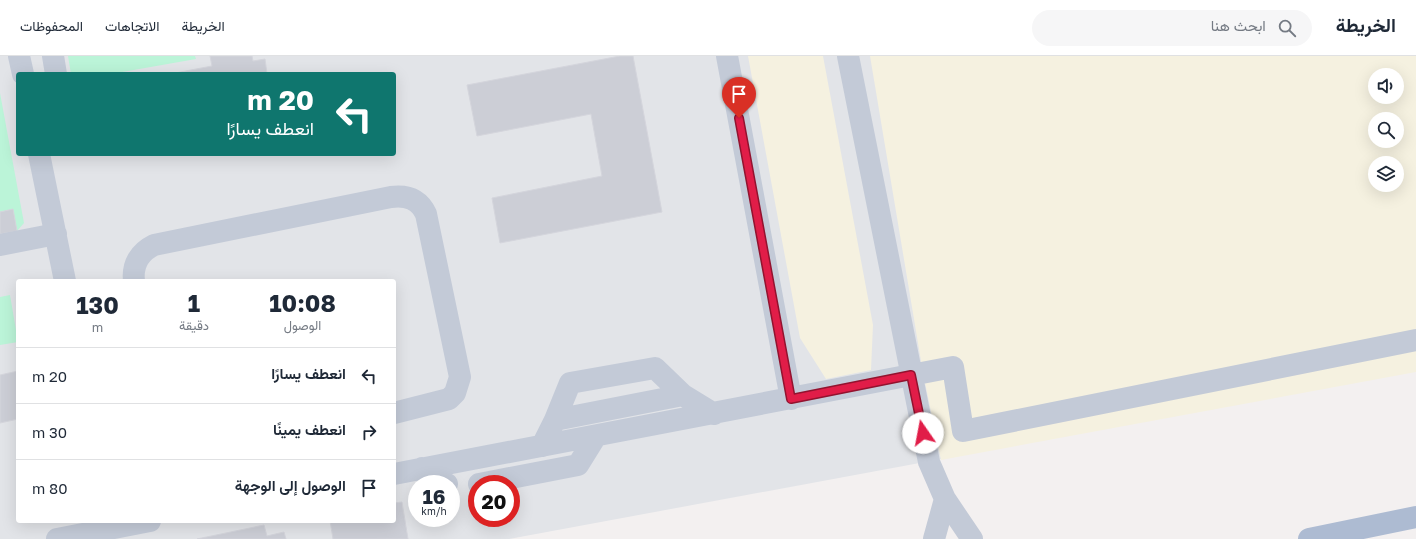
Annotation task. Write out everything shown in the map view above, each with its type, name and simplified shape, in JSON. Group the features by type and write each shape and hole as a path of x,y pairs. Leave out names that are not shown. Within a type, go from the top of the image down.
{"main road":[{"path":"1309,539 1416,517"}],"lane":[{"path":"19,56 23,72"},
{"path":"53,56 56,72"},
{"path":"727,56 791,399"},
{"path":"848,56 929,462 945,499 972,539"},
{"path":"39,156 65,279"},
{"path":"134,279 134,268 137,260 147,248 154,245 391,197 406,196 414,199 419,203 426,214 460,377 456,393 449,399 396,412"},
{"path":"0,245 56,234"},
{"path":"396,474 714,414 953,367 963,431 1416,340"},
{"path":"542,446 555,420 570,383 655,368 683,395 714,414"},
{"path":"555,420 683,395"},
{"path":"520,476 578,465 596,436"},
{"path":"422,468 433,475"},
{"path":"934,539 945,499"},
{"path":"57,539 98,530 140,526"}],"shaded area":[{"path":"0,56 1416,56 1416,371 509,539 0,539"}],"green space":[{"path":"68,56 195,56 196,59 122,72 71,72"},
{"path":"0,93 24,223 17,231 13,210 0,212"},
{"path":"10,295 16,330 16,342 0,345 0,297"}],"sand":[{"path":"748,56 823,56 873,325 871,370 826,379 800,338"},
{"path":"870,56 1416,56 1416,372 941,460 923,373"}],"building":[{"path":"210,56 252,56 253,61 265,59 267,72 180,72 212,66"},
{"path":"620,56 633,56 662,212 500,243 492,198 602,176 591,114 477,136 467,85"},
{"path":"13,209 17,231 0,234 0,212"},
{"path":"16,371 16,419 0,423 0,375"},
{"path":"402,502 408,539 333,539 330,523 396,523 396,503"},
{"path":"264,525 267,536 284,532 286,539 197,539"}],"route":[{"path":"739,118 791,399 911,375 923,433"}]}
